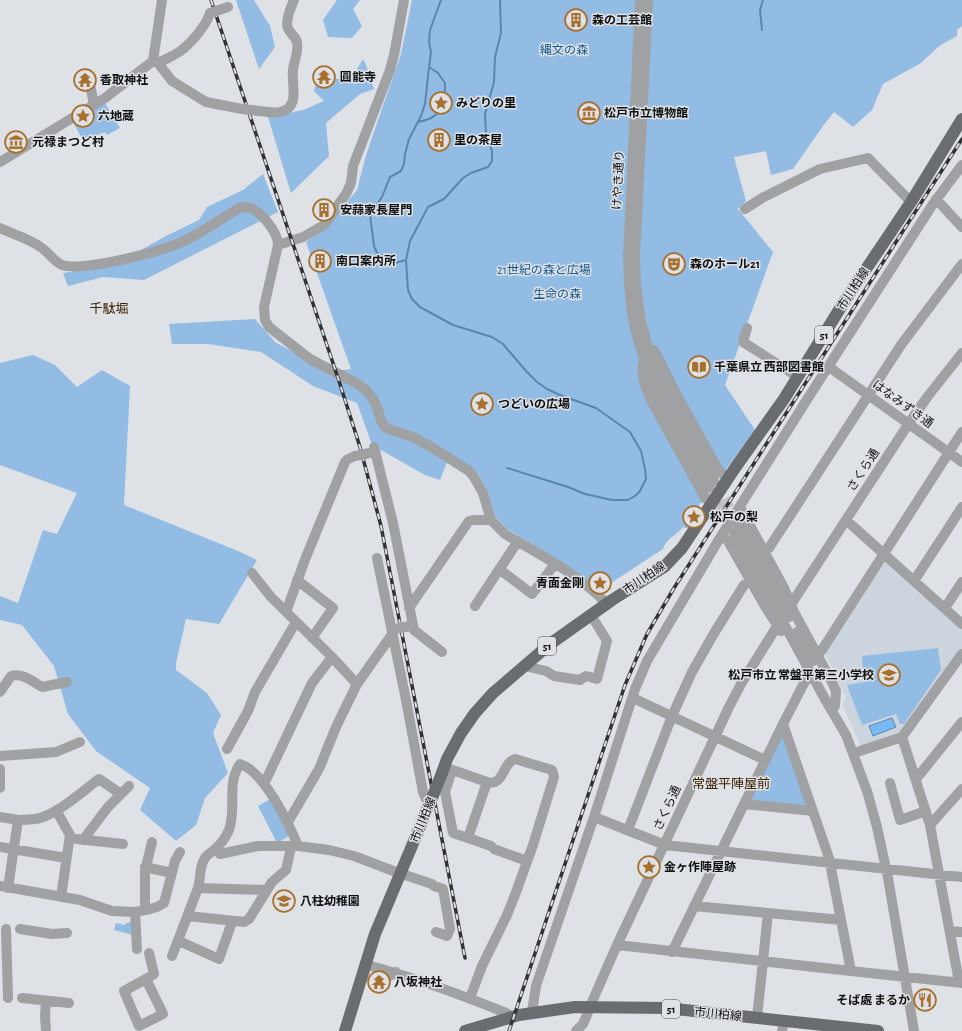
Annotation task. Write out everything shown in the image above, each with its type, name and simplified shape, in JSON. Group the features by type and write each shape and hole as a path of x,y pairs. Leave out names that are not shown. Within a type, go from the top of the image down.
{"main road":[{"name":"市川柏線","path":"346,1031 367,965 375,934 430,802 446,770 447,759 461,733 482,703 550,644 606,603 664,567 674,558 691,537 728,478 798,377 844,302 910,202 962,119"},
{"name":"市川柏線","path":"465,1031 509,1017 532,1012 575,1007 666,1008 757,1018 783,1026 878,1031"}],"street":[{"path":"162,0 156,62 172,81 206,102 268,112 280,112 287,109 292,104 295,97 293,69 296,59 296,40 288,30 287,24 294,0"},
{"path":"278,245 303,237 324,225 346,194 351,183 353,166 390,70 404,0"},
{"name":"けやき通り","path":"640,0 628,257 629,289 634,323 648,359"},
{"name":"けやき通り","path":"648,0 635,256 636,287 641,321 646,339 648,359"},
{"path":"0,162 94,105 156,62 183,49 203,27 208,20 210,13 227,4"},
{"path":"89,79 94,105"},
{"path":"745,209 762,198 820,169 868,158 910,202"},
{"path":"532,1012 536,986 594,817 635,689 647,660 722,535 936,199 962,165"},
{"path":"936,199 962,227"},
{"path":"0,228 40,246 60,264 82,267 142,255 167,248 185,241 239,208 247,207 258,213 268,224 278,240 264,307 264,316 267,323 310,359 356,383 367,391 373,399 386,427 413,437 469,471 483,493 491,520 506,534 581,581 596,592 606,603"},
{"path":"764,552 769,548 901,345 962,264"},
{"path":"747,328 743,342 798,377"},
{"path":"646,339 652,347 720,471 728,478"},
{"name":"さくら通","path":"576,1031 583,1024 617,946 715,736 741,684 790,605 909,423 962,353"},
{"path":"648,359 653,385 712,484"},
{"path":"648,359 642,370 646,391 706,499 712,504"},
{"name":"はなみずき通","path":"829,367 962,462"},
{"path":"818,655 962,432"},
{"path":"286,612 297,580 345,462 348,459 375,449 391,516 409,608 411,626 442,652"},
{"path":"740,507 784,588 790,605 836,691 836,706 840,723"},
{"path":"914,581 962,507"},
{"path":"409,608 469,521 491,520"},
{"path":"846,520 962,624"},
{"path":"836,706 812,658 736,528 826,701 840,723 854,753 877,827 887,869 914,1031"},
{"path":"722,535 728,541 778,624 823,707 840,723"},
{"path":"475,606 518,541"},
{"path":"377,558 393,630 423,792 430,802"},
{"path":"499,569 532,594 555,564"},
{"path":"252,573 271,597 332,657 357,684"},
{"path":"297,580 333,608 312,638"},
{"path":"628,830 672,716 692,672 744,585 751,580"},
{"path":"945,608 962,582"},
{"path":"526,665 528,667 546,671 554,676 580,680 586,676 598,679 607,641 591,615"},
{"path":"227,749 248,711 255,692 296,622"},
{"path":"288,822 319,769 336,727 357,684 393,630 411,626"},
{"path":"854,753 902,736 962,654"},
{"path":"264,784 312,683 332,657"},
{"path":"0,692 11,676 18,674 42,687 67,682"},
{"path":"672,952 765,760 807,679"},
{"path":"633,698 765,760"},
{"path":"916,779 962,722"},
{"path":"783,724 830,864 851,971"},
{"path":"617,946 960,983 930,825 902,736"},
{"path":"0,756 56,752 80,742"},
{"path":"470,998 482,966 507,915 527,861 554,773 552,770 515,759 510,761 501,777 496,782 491,783 446,770 445,792 453,833 527,861"},
{"path":"172,956 198,888 205,858 220,845 229,830 232,816 233,779 236,770 240,764 242,764 249,768 264,784 288,822 294,846 290,852 286,870 272,882 249,919 244,922 232,922 188,916"},
{"path":"0,771 0,788"},
{"path":"0,817 18,820 44,817 99,779 121,794"},
{"path":"468,838 487,782"},
{"path":"890,784 900,820 926,811"},
{"path":"83,840 108,807 129,786"},
{"path":"930,825 962,789"},
{"path":"744,804 813,811"},
{"path":"56,810 70,835 61,897"},
{"path":"594,817 664,845 962,877"},
{"path":"18,820 14,850 4,887 80,900 112,911 140,911 157,907 164,902 175,861 180,852"},
{"path":"70,838 123,844"},
{"path":"137,949 145,867 152,842"},
{"path":"220,854 258,846 294,846 329,850 354,856 432,884 444,889 450,929 447,936 436,932"},
{"path":"0,847 66,858"},
{"path":"145,867 172,873"},
{"path":"198,888 267,890"},
{"path":"694,906 841,920"},
{"path":"757,1018 768,913"},
{"path":"179,941 219,959 232,922"},
{"path":"6,929 8,998"},
{"path":"20,929 52,934 67,933"},
{"path":"950,931 962,932"},
{"path":"146,979 163,1014 139,1026 124,992 154,974 149,953"},
{"path":"367,965 396,972 470,998 504,1012 508,1014 509,1017"},
{"path":"374,980 392,975 396,972"},
{"path":"22,998 69,1003"},
{"path":"46,1000 46,1031"}],"shaded area":[{"name":"松戸市立 常盤平第三小学校","path":"886,560 962,628 962,649 904,730 861,747 842,704 846,698 824,651 880,561"},
{"path":"892,718 896,727 873,736 869,726"}],"green space":[{"path":"236,0 254,0 270,26 275,47 259,69"},
{"path":"337,0 360,0 353,9 362,26 352,38 328,37 323,20"},
{"name":"21世紀の森と広場","path":"412,0 962,0 962,26 957,30 957,36 939,46 921,63 883,84 872,110 853,127 834,112 793,169 771,175 766,151 734,157 746,201 738,209 773,252 725,385 755,430 695,511 692,530 683,527 669,539 663,549 614,581 601,592 537,547 507,529 495,516 487,490 478,473 448,460 440,480 425,475 372,445 357,403 313,386 261,352 208,344 172,344 169,324 255,319 275,342 330,372 351,369 306,242 327,227 357,190 366,155 401,54"},
{"path":"363,59 374,89 360,94 326,123 329,156 291,193 268,117 303,110 324,101 314,91 317,80 352,78"},
{"path":"105,103 120,128 107,135 105,132 83,141 73,122"},
{"path":"263,174 278,212 144,280 103,277 68,286 63,273 116,264 166,236 199,220 207,207 243,190"},
{"path":"33,355 55,365 77,387 102,370 130,386 124,505 257,560 219,624 186,619 176,663 176,670 207,693 221,715 213,733 228,773 205,798 196,825 176,841 140,810 150,788 96,751 68,714 54,666 22,625 0,620 0,596 18,603 43,530 57,534 77,493 0,465 0,363"},
{"path":"938,648 941,670 904,724 900,724 896,714 862,725 847,685 864,682 862,656"},
{"path":"783,735 808,806 753,802 750,798"},
{"path":"272,798 289,836 277,843 258,806"},
{"path":"131,922 133,935 114,930 116,923 125,925 126,923"}],"waterway":[{"path":"406,260 391,264 377,253 374,246 370,215 382,197 390,177 401,171 404,164 409,139 421,116 425,104 431,52 429,42 430,30 441,0"},
{"path":"500,0 501,33 495,57 494,82 485,114 486,133 492,151 492,161 488,167 471,173 463,178 444,199 428,207 410,241 406,260 408,290 412,299 420,307 453,325 492,337 503,344 526,371 547,389 596,408 630,432 641,451 646,479 640,491 635,496 628,500 612,500 585,494 568,487 507,468"},
{"path":"762,30 760,10 763,0"},
{"path":"418,122 429,119 435,115 441,107 444,98 445,83 438,73 429,67"}],"tunnel":[{"path":"717,486 738,523"},
{"path":"709,487 733,530"}],"railway":[{"path":"211,0 339,381 360,447 381,526 465,958"},
{"path":"509,1031 625,685 647,634 674,588 962,139"}],"place":[{"name":"森の工芸館","path":"576,20"},
{"name":"圓能寺","path":"324,77"},
{"name":"香取神社","path":"85,80"},
{"name":"みどりの里","path":"441,103"},
{"name":"松戸市立博物館","path":"589,113"},
{"name":"六地蔵","path":"83,116"},
{"name":"里の茶屋","path":"439,140"},
{"name":"元禄まつど村","path":"16,142"},
{"name":"安蒜家長屋門","path":"324,210"},
{"name":"南口案内所","path":"320,261"},
{"name":"森のホール21","path":"674,264"},
{"name":"千葉県立 西部図書館","path":"699,367"},
{"name":"つどいの広場","path":"482,404"},
{"name":"松戸の梨","path":"694,517"},
{"name":"青面金剛","path":"600,583"},
{"name":"松戸市立 常盤平第三小学校","path":"889,675"},
{"name":"金ヶ作陣屋跡","path":"649,867"},
{"name":"八柱幼稚園","path":"284,901"},
{"name":"八坂神社","path":"379,982"},
{"name":"そば處 まるか","path":"925,1000"}],"district":[{"name":"千駄堀","path":"109,308"},
{"name":"常盤平陣屋前","path":"731,783"}],"park label":[{"name":"縄文の森","path":"564,50"},
{"name":"生命の森","path":"557,294"}]}
